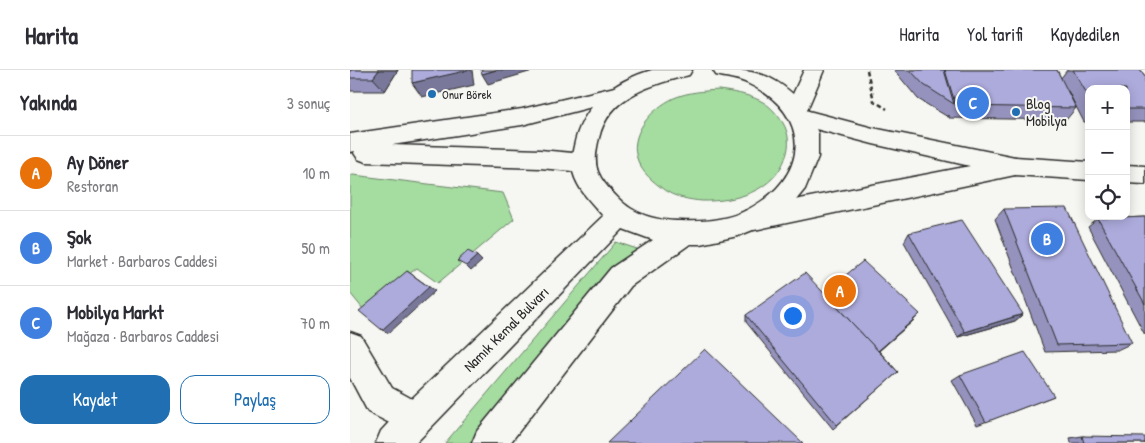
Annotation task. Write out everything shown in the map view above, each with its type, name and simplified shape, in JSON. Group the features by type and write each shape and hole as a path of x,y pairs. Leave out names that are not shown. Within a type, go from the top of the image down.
{"main road":[{"path":"350,143 522,117 619,93 644,80 675,70"},
{"path":"723,70 760,80 784,96 799,114 809,143 803,172 785,198 754,219"},
{"path":"799,114 814,70"},
{"path":"619,93 599,112 587,134 583,163 594,192 620,216 649,228 683,234 720,231 754,219 1015,166"},
{"path":"799,114 873,136 1015,166 1085,171"},
{"path":"350,152 540,159 583,163"},
{"path":"1130,174 1145,175"},
{"name":"Namık Kemal Bulvarı","path":"393,443 620,216"},
{"path":"489,443 622,277 683,234"},
{"path":"350,347 380,400 415,419"}],"green space":[{"path":"719,90 734,92 759,100 770,107 778,116 787,131 788,139 788,148 781,168 763,186 752,192 728,199 702,201 672,194 652,180 640,166 635,151 639,132 650,115 674,98 690,93"},
{"path":"350,176 503,193 514,219 438,283 417,268 363,309 350,293"},
{"path":"616,242 637,249 480,443 445,443"}],"building":[{"path":"350,70 379,70 373,78 350,78"},
{"path":"412,70 465,70 465,71 412,83"},
{"path":"481,70 496,70 482,74"},
{"path":"910,70 944,70 954,104 924,85"},
{"path":"945,70 1057,70 1076,108 956,106"},
{"path":"1073,70 1140,70 1145,77 1145,109 1130,109 1130,85 1085,85 1085,90"},
{"path":"1067,208 1132,343 1057,345 1004,209"},
{"path":"1145,217 1145,304 1099,220 1130,220 1130,218"},
{"path":"962,220 1023,314 965,332 909,233"},
{"path":"468,251 477,256 466,266 457,261"},
{"path":"863,261 920,314 878,351 824,293"},
{"path":"407,271 429,287 382,330 359,311"},
{"path":"805,273 898,372 837,425 746,315"},
{"path":"705,349 803,443 607,443"},
{"path":"1025,352 1054,396 986,422 960,375"},
{"path":"1082,436 1145,437 1145,443 1084,443"}],"place":[{"name":"Onur Börek","path":"432,94"},
{"name":"Mobilya Markt","path":"973,103"},
{"name":"Blog Mobilya","path":"1016,112"},
{"name":"Şok","path":"1047,239"},
{"name":"Ay Döner","path":"840,291"}]}
